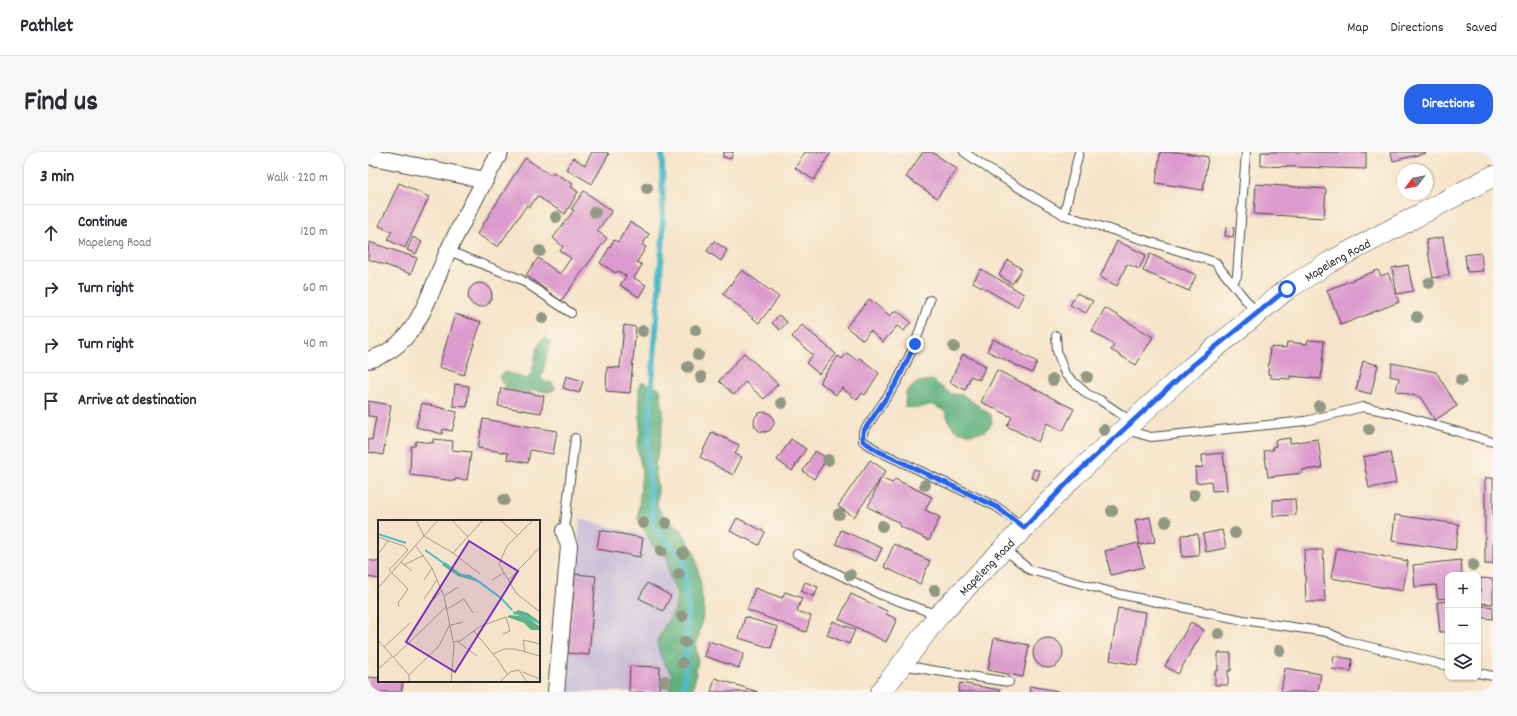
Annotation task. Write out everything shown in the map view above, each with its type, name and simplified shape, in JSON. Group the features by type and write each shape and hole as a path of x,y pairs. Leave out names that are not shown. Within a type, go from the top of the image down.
{"street":[{"path":"368,360 383,355 404,340 427,305 449,251 500,152"},
{"path":"368,156 485,180"},
{"name":"Mapeleng Road","path":"881,692 900,664 939,615 1074,476 1192,366 1287,289 1330,262 1493,176"},
{"path":"556,692 569,546 564,531"}],"lane":[{"path":"964,152 993,172 1064,215 1214,262 1258,314"},
{"path":"1064,215 1079,152"},
{"path":"1233,283 1237,276 1246,152"},
{"path":"449,251 520,279 571,313"},
{"path":"930,300 915,344 897,382 863,432 863,441 878,451 997,507 1024,528"},
{"path":"1056,336 1056,351 1066,374 1087,394 1100,400 1129,426 1151,437 1305,421 1363,408 1389,412 1493,442"},
{"path":"564,531 575,438"},
{"path":"1004,548 1030,570 1119,594 1219,615 1327,632 1346,641 1445,665"},
{"path":"797,554 879,594 939,615"},
{"path":"900,664 1009,682"},
{"path":"1481,674 1493,676"}],"shaded area":[{"path":"580,519 659,539 674,562 675,692 568,692"}],"green space":[{"path":"544,337 550,342 541,379 545,382 552,383 556,389 548,392 535,390 528,393 506,389 499,377 505,372 527,379 532,370 540,342"},
{"path":"932,380 951,394 963,395 991,415 992,424 985,431 971,434 957,431 950,424 945,411 932,404 919,408 905,407 906,392 918,382"},
{"path":"642,382 660,389 664,419 655,466 658,487 657,506 664,517 681,530 695,554 701,586 704,612 696,646 698,659 693,692 669,692 672,675 661,658 657,641 675,610 676,591 669,576 668,557 653,546 638,519 642,470 637,447 640,431 639,387"}],"building":[{"path":"592,152 605,152 609,154 592,184 566,169 573,158 585,165"},
{"path":"724,152 733,152 731,159 723,157"},
{"path":"805,152 831,152 814,180 795,168"},
{"path":"923,152 932,152 957,169 937,198 906,177"},
{"path":"1160,152 1179,152 1208,157 1203,190 1156,183"},
{"path":"1261,152 1366,152 1366,169 1261,166"},
{"path":"1391,152 1426,152 1426,153 1393,161"},
{"path":"525,158 551,175 553,172 573,184 571,187 578,192 565,214 537,196 530,207 527,205 498,247 477,234"},
{"path":"399,183 429,197 405,248 388,240 392,232 379,226"},
{"path":"1256,184 1326,189 1324,218 1254,214"},
{"path":"584,191 612,211 597,231 607,238 561,301 526,275 538,258 560,274 571,258 560,251 563,247 553,238 574,210 571,209"},
{"path":"630,222 649,234 642,245 646,247 637,262 642,265 634,278 646,285 639,297 620,285 626,276 618,271 616,273 600,263 614,240 618,242"},
{"path":"1226,227 1234,228 1233,237 1225,236"},
{"path":"413,237 422,242 416,254 407,250"},
{"path":"1443,237 1449,275 1433,278 1426,240"},
{"path":"714,241 727,250 721,261 707,251"},
{"path":"1117,241 1146,255 1139,269 1127,264 1117,286 1100,277"},
{"path":"369,242 417,258 411,274 368,259"},
{"path":"1481,253 1483,271 1467,272 1465,255"},
{"path":"1150,254 1196,275 1189,291 1143,271"},
{"path":"1008,260 1022,269 1012,284 999,275"},
{"path":"1408,265 1413,291 1397,294 1392,268"},
{"path":"981,269 1024,294 1017,307 973,282"},
{"path":"742,270 779,297 759,323 723,294"},
{"path":"1378,270 1381,276 1388,273 1399,302 1341,325 1327,290"},
{"path":"480,283 489,286 492,295 489,304 480,307 471,304 468,295 471,286"},
{"path":"1077,293 1093,301 1086,313 1070,305"},
{"path":"869,299 890,316 896,310 911,322 904,331 897,326 883,342 870,331 863,340 846,327"},
{"path":"1105,308 1153,337 1136,365 1111,350 1114,345 1092,331"},
{"path":"455,314 481,322 464,375 439,367"},
{"path":"779,315 787,322 780,330 772,323"},
{"path":"624,325 636,327 630,393 606,391 607,367 620,368"},
{"path":"802,325 836,354 819,374 806,363 813,355 792,337"},
{"path":"993,339 1037,362 1032,373 987,351"},
{"path":"1308,340 1324,341 1321,379 1290,376 1290,379 1271,378 1271,375 1268,374 1270,347 1286,348 1287,342 1307,344"},
{"path":"744,353 778,384 764,399 745,382 734,395 719,381"},
{"path":"847,353 858,361 860,358 879,373 865,395 862,393 857,400 842,388 836,395 820,382 838,356 842,359"},
{"path":"963,354 986,366 979,380 971,376 965,390 950,382"},
{"path":"1363,361 1378,365 1371,394 1356,390"},
{"path":"1392,363 1436,372 1457,406 1435,420 1420,397 1396,391 1399,378 1390,376"},
{"path":"997,370 1074,409 1063,431 1047,423 1038,442 1007,426 1012,417 981,402"},
{"path":"566,376 583,381 579,393 563,388"},
{"path":"455,384 469,386 467,407 453,406"},
{"path":"501,388 544,396 541,413 498,406"},
{"path":"368,401 391,405 383,455 368,452 368,439 372,440 376,417 368,416"},
{"path":"422,403 457,412 452,431 443,429 442,434 416,427"},
{"path":"764,412 771,415 774,422 771,429 764,432 757,429 754,422 757,415"},
{"path":"483,419 557,431 553,454 530,450 528,463 507,459 508,453 478,448"},
{"path":"712,432 739,445 735,454 742,457 733,475 700,457"},
{"path":"1290,438 1290,443 1318,439 1322,468 1302,470 1302,473 1268,477 1264,451 1273,450 1272,447 1276,446 1275,440"},
{"path":"433,439 453,441 452,450 471,452 467,480 455,479 455,481 410,475 411,446 415,446 416,441 433,443"},
{"path":"791,439 806,449 792,471 777,460"},
{"path":"815,451 827,458 814,479 803,471"},
{"path":"1390,452 1396,483 1369,488 1363,457"},
{"path":"1223,453 1227,490 1212,491 1211,481 1196,483 1195,468 1203,467 1202,455"},
{"path":"870,460 886,471 854,517 838,506"},
{"path":"1034,469 1040,471 1037,480 1031,477"},
{"path":"881,478 892,483 895,479 932,497 925,510 940,517 929,540 899,526 900,523 868,507"},
{"path":"1485,478 1493,478 1493,564 1485,564"},
{"path":"1295,499 1296,515 1273,516 1273,500"},
{"path":"1395,515 1459,524 1455,550 1392,541"},
{"path":"1150,517 1155,542 1140,545 1135,520"},
{"path":"737,518 765,532 759,545 730,531"},
{"path":"600,530 643,538 640,557 597,549"},
{"path":"841,530 882,548 876,561 836,544"},
{"path":"1222,530 1226,548 1206,552 1203,534"},
{"path":"1198,534 1199,556 1182,557 1181,535"},
{"path":"1138,543 1144,567 1111,575 1105,551"},
{"path":"894,544 930,561 920,584 884,567"},
{"path":"1337,548 1408,561 1403,591 1331,578"},
{"path":"1304,550 1323,550 1325,602 1306,602"},
{"path":"368,560 378,562 378,579 368,577"},
{"path":"1461,560 1462,572 1445,572 1445,598 1438,599 1436,585 1415,587 1413,565"},
{"path":"575,574 596,576 589,655 568,653"},
{"path":"1481,578 1493,579 1493,604 1481,603"},
{"path":"805,582 818,587 814,597 801,591"},
{"path":"647,583 671,596 663,611 639,598"},
{"path":"755,588 782,598 785,592 802,598 797,611 811,616 806,632 747,610"},
{"path":"851,594 887,611 886,614 897,619 886,642 839,619"},
{"path":"1445,601 1445,632 1440,632 1437,602"},
{"path":"1481,605 1493,607 1493,619 1481,617"},
{"path":"1118,608 1146,612 1138,665 1110,660"},
{"path":"745,617 778,627 771,648 739,638"},
{"path":"833,621 855,630 849,644 827,635"},
{"path":"1191,622 1204,630 1178,674 1165,666"},
{"path":"994,638 1029,645 1023,677 988,670"},
{"path":"1048,638 1058,643 1063,653 1058,663 1048,668 1038,663 1033,653 1038,643"},
{"path":"709,641 744,653 739,668 704,656"},
{"path":"1218,653 1231,653 1231,671 1228,671 1228,685 1215,685 1215,671 1218,671"},
{"path":"1334,656 1352,659 1351,671 1332,669"},
{"path":"630,666 660,667 659,692 629,692"},
{"path":"1285,668 1321,674 1318,692 1281,692"},
{"path":"368,677 378,678 378,682 403,682 401,692 368,692"},
{"path":"715,678 758,692 711,692"},
{"path":"960,683 1000,690 999,692 958,692"},
{"path":"1030,686 1058,691 1058,692 1029,692"}],"waterway":[{"path":"662,152 663,236 647,453 654,527 684,560 688,609 684,692"}],"route":[{"path":"915,344 897,382 863,432 863,441 878,451 997,507 1024,528 1074,476 1192,366 1287,289"}]}
